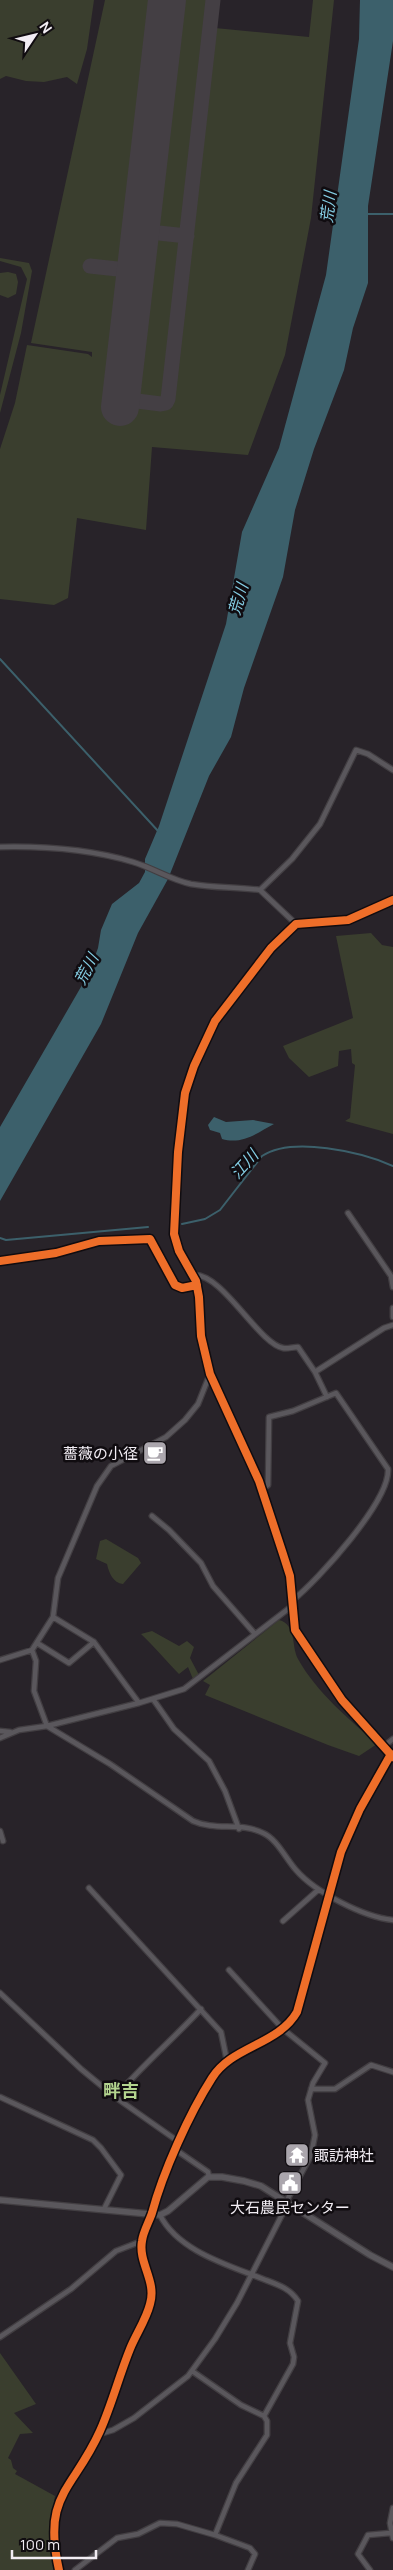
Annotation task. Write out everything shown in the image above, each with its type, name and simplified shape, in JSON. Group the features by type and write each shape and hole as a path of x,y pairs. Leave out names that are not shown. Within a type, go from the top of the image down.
{"street":[{"path":"260,890 292,859 320,824 356,750 368,754 393,770"},
{"path":"0,847 39,846 71,849 134,862 179,879 216,888 260,890 296,924"},
{"path":"59,2570 53,2536 55,2512 61,2495 99,2432 130,2350 150,2305 152,2289 143,2256 142,2241 162,2182 208,2084 227,2061 284,2029 292,2021 300,2006 328,1894 349,1832 392,1756 342,1700 295,1630 290,1576 262,1489 210,1374 201,1336 199,1297 194,1275 179,1251 173,1227 178,1152 185,1093 202,1045 214,1021 271,948 296,924 348,920 393,900"},
{"path":"348,1213 390,1276 393,1287"},
{"path":"194,1275 202,1276 215,1285 243,1310 264,1337 280,1347 298,1347 316,1372 327,1397"},
{"path":"393,1308 393,1317"},
{"path":"316,1372 393,1324"},
{"path":"0,1660 32,1650 52,1617 58,1578 97,1486 111,1466 166,1437 186,1420 198,1404 210,1374"},
{"path":"0,1731 10,1732 47,1726 139,1703 191,1686 292,1603 322,1572 365,1521 378,1498 388,1472 338,1394 275,1417 269,1417 268,1485 262,1489"},
{"path":"152,1516 169,1530 201,1563 212,1586 255,1634"},
{"path":"52,1617 94,1642 139,1703"},
{"path":"37,1643 69,1663 94,1642"},
{"path":"32,1650 36,1661 34,1691 47,1726 110,1764 193,1821 205,1826 255,1830 268,1835 296,1870 318,1890 374,1916 393,1920"},
{"path":"153,1699 174,1729 209,1761 225,1791 239,1829"},
{"path":"0,1738 10,1732"},
{"path":"384,1746 393,1739"},
{"path":"0,1831 3,1841"},
{"path":"89,1888 221,2032 227,2061"},
{"path":"283,1921 318,1890"},
{"path":"99,2432 112,2430 134,2418 185,2380 192,2371 222,2328 251,2274 307,2166 314,2142 308,2100 311,2089 325,2063 284,2029 229,1970"},
{"path":"0,1993 71,2060 116,2097 180,2143"},
{"path":"116,2097 135,2074 162,2050 201,2010"},
{"path":"311,2089 334,2089 371,2065 393,2072"},
{"path":"0,2098 93,2140 101,2148 121,2175 104,2209"},
{"path":"176,2150 208,2172 209,2177"},
{"path":"160,2215 168,2211 198,2183 209,2177 222,2177 254,2184 393,2267"},
{"path":"0,2200 160,2215 173,2233 184,2242 227,2266 286,2288 295,2296 298,2306 290,2344 294,2357 293,2364 264,2416"},
{"path":"0,2338 71,2289 116,2251 142,2241"},
{"path":"192,2371 241,2405 264,2416 268,2426 267,2435 236,2483 215,2534"},
{"path":"393,2508 390,2533 393,2538"},
{"path":"75,2570 117,2538 138,2534 160,2523 177,2524 215,2534 252,2550 255,2554 248,2570"},
{"path":"370,2570 358,2554 368,2535 390,2533"}],"green space":[{"path":"0,0 94,0 87,49 77,84 67,77 44,82 26,81 6,76 0,79"},
{"path":"105,0 156,0 111,408 129,412 130,404 171,409 215,28 309,37 313,0 334,0 311,218 285,355 248,455 152,447 146,530 77,518 68,598 54,605 0,599 0,449 15,403 27,345 88,354 92,357 92,352 31,343"},
{"path":"177,0 207,0 183,230 151,227"},
{"path":"150,236 182,239 163,398 131,395"},
{"path":"0,258 29,263 32,271 21,333 0,413 0,395 27,279 21,267 0,261"},
{"path":"0,273 16,274 18,282 16,294 8,298 0,295"},
{"path":"371,933 382,945 393,947 393,1134 345,1121 350,1118 355,1065 352,1063 351,1049 339,1051 338,1066 309,1077 289,1058 283,1046 353,1018 336,936"},
{"path":"106,1539 138,1558 141,1563 123,1584 114,1580 107,1564 96,1559 100,1541"},
{"path":"279,1620 289,1626 298,1659 314,1683 334,1705 377,1744 359,1756 205,1695 210,1685 203,1681"},
{"path":"152,1631 179,1646 187,1641 194,1647 190,1658 199,1675 193,1679 188,1667 179,1674 141,1634"},
{"path":"0,2353 36,2404 14,2413 33,2433 20,2434 8,2458 11,2460 13,2468 17,2471 15,2474 55,2496 49,2533 55,2570 0,2570"}],"water":[{"name":"荒川","path":"360,0 393,0 393,41 368,206 368,283 353,328 344,370 314,449 295,510 283,577 244,688 231,737 209,776 168,879 138,933 101,1024 0,1201 0,1127 89,973 98,948 101,930 112,904 139,883 145,872 145,859 159,826 226,624 242,532 279,448 326,275 359,39"},
{"path":"214,1117 226,1122 253,1120 274,1124 249,1137 229,1140 222,1139 220,1133 210,1130 208,1125"}],"waterway":[{"path":"368,214 393,214"},
{"path":"0,659 159,832"},
{"name":"江川","path":"182,1224 205,1219 220,1210 262,1156 275,1150 291,1147 327,1148 346,1151 393,1166"},
{"name":"江川","path":"0,1238 6,1240 148,1227"}],"taxiway":[{"path":"121,399 161,404 166,403 168,399 213,0"},
{"path":"140,231 187,236"},
{"path":"90,266 136,271"}],"runway":[{"path":"120,407 167,0"}],"cycle path":[{"path":"393,900 348,920 296,924 271,948 215,1021 194,1066 185,1093 178,1152 174,1234 179,1251 196,1281 199,1297 201,1336 210,1374 259,1481 290,1576 295,1630 342,1700 393,1757"},
{"path":"0,1261 56,1253 99,1241 150,1239 175,1285 182,1288 197,1285"},
{"path":"59,2570 54,2525 57,2508 63,2494 90,2451 100,2431 122,2369 150,2304 151,2288 141,2249 142,2241 170,2162 194,2109 212,2078 221,2067 231,2059 279,2032 297,2012 341,1852 360,1809 391,1754"}],"place":[{"name":"薔薇の小径","path":"155,1453"},
{"name":"諏訪神社","path":"297,2155"},
{"name":"大石農民センター","path":"290,2183"}],"district":[{"name":"畔吉","path":"121,2090"}]}
